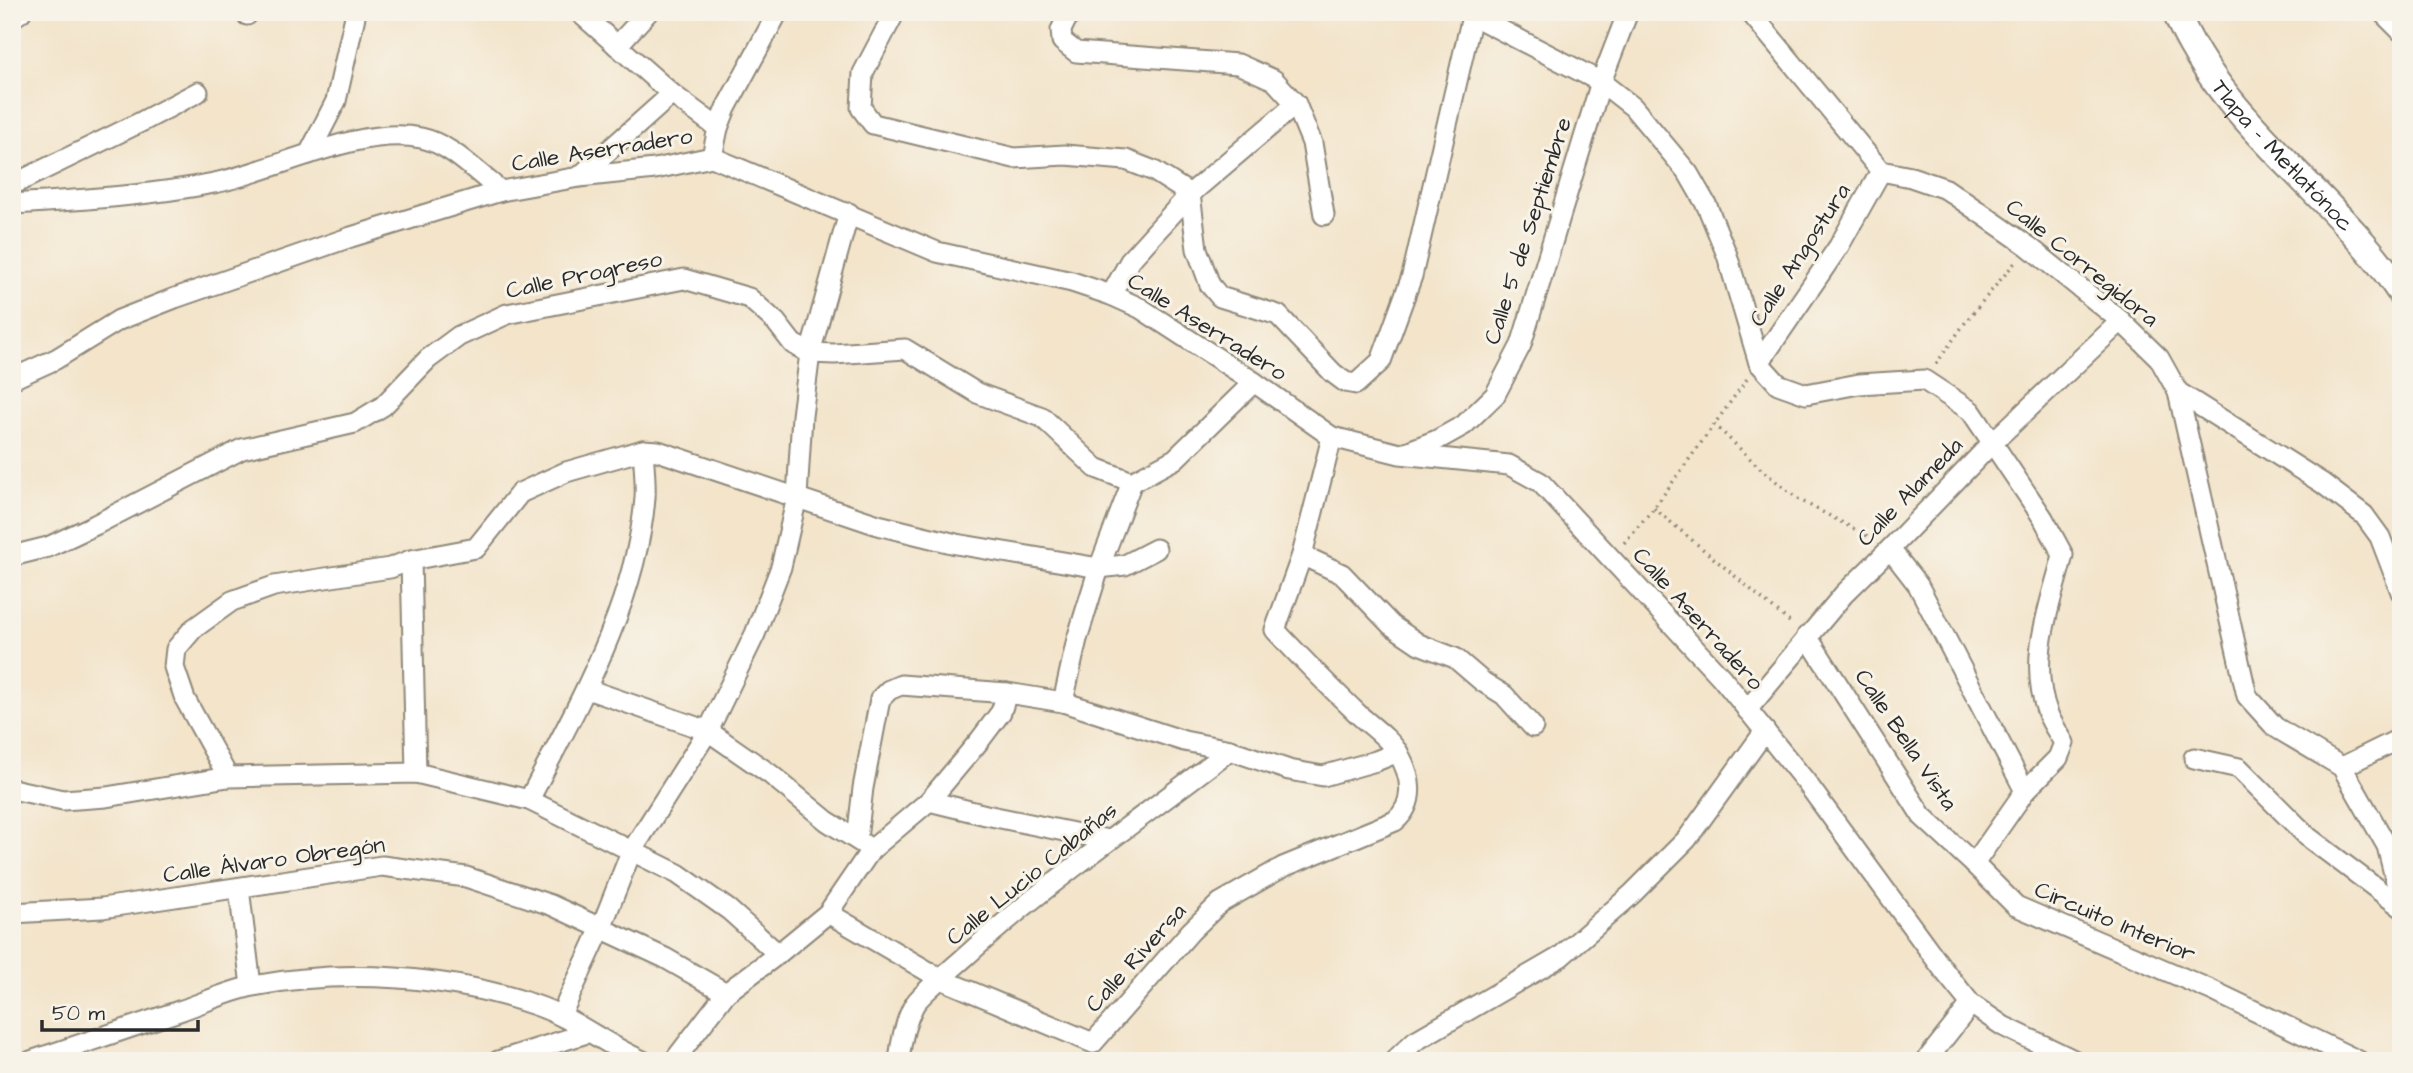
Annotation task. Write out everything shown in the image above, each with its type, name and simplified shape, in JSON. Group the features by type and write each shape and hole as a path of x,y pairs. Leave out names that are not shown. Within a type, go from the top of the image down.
{"main road":[{"name":"Tlapa - Metlatónoc","path":"2176,12 2184,34 2252,125 2397,279"}],"street":[{"path":"12,18 21,12"},
{"path":"309,154 336,101 356,12"},
{"path":"579,12 672,93 718,128"},
{"path":"617,46 648,12"},
{"path":"712,157 718,128 726,108 778,12"},
{"path":"895,12 863,73 861,108 873,124 1014,158 1065,155 1126,160 1154,171 1190,194"},
{"path":"1079,12 1068,16 1061,30 1062,41 1076,52 1238,64 1274,80 1296,104 1312,143 1324,215"},
{"name":"Calle 5 de Septiembre","path":"1400,454 1437,440 1464,425 1495,395 1521,345 1601,82 1628,12"},
{"path":"1750,12 1881,171"},
{"path":"2382,12 2401,31"},
{"path":"1190,194 1197,249 1210,285 1220,297 1278,315 1333,373 1345,382 1356,384 1381,361 1412,276 1473,14 1601,82 1633,107 1688,173 1701,195 1727,255 1759,363 1778,384 1807,394 1859,384 1924,380 1971,411 2043,518 2063,555 2042,634 2039,672 2048,714 2064,743 2058,758 2025,791 1974,864"},
{"path":"12,185 198,92"},
{"path":"579,177 672,93"},
{"path":"1111,295 1131,259 1190,194 1296,104"},
{"path":"12,204 173,190 218,182 377,136 422,138 447,149 501,191"},
{"name":"Calle Aserradero","path":"12,379 56,359 119,320 351,237 501,191 579,177 655,169 712,157 937,252 1072,282 1111,295 1140,309 1254,382 1332,438 1400,454 1509,465 1540,481 1721,677 1806,782 1971,1004 2003,1026 2076,1061"},
{"name":"Calle Corregidora","path":"1881,171 1911,177 1945,189 2028,246 2121,321 2158,358 2178,392 2322,483 2364,515 2380,537 2401,592"},
{"name":"Calle Angostura","path":"1759,363 1839,246 1881,171"},
{"path":"561,1015 601,929 632,852 708,732 755,634 781,567 797,497 802,416 810,353 849,213"},
{"name":"Calle Progreso","path":"12,556 48,547 83,531 242,449 355,423 383,406 428,359 458,336 506,314 684,279 749,298 776,322 793,344 810,353"},
{"name":"Calle Alameda","path":"1747,710 1843,594 1891,549 1993,442 2121,321"},
{"path":"810,353 905,349 977,393 1042,416 1096,468 1132,482"},
{"path":"1063,702 1077,639 1132,482 1175,459 1254,382"},
{"path":"2178,392 2247,696 2275,727 2342,767 2387,846 2401,902"},
{"path":"674,1061 726,993 828,913 864,844 863,788 880,699 889,690 901,685 1007,693 1063,702 1184,741 1230,750 1289,771 1323,776 1398,752 1313,671 1275,630 1302,555 1332,438"},
{"path":"529,800 587,689 636,555 645,497 643,450"},
{"path":"228,777 185,699 174,667 176,649 193,629 232,601 274,586 390,568 411,559 476,548 520,493 566,472 643,450 658,451 878,525 956,544 1100,568 1125,565 1156,549"},
{"path":"1891,549 1918,585 2025,791"},
{"path":"1302,555 1342,575 1400,632 1419,644 1455,658 1483,682 1504,695 1533,727"},
{"path":"411,559 416,774"},
{"name":"Calle Bella Vista","path":"1807,636 1922,816 1974,864"},
{"path":"587,689 708,732 770,774 827,821 864,844"},
{"path":"864,844 929,801 1001,712 1007,693"},
{"path":"1394,1061 1415,1041 1560,957 1632,894 1687,839 1765,732"},
{"path":"2342,767 2401,738"},
{"name":"Calle Lucio Cabañas","path":"899,1061 901,1040 915,1003 998,927 1108,840 1154,809 1230,750"},
{"name":"Calle Riversa","path":"828,913 942,979 1093,1043 1191,931 1220,903 1283,867 1395,821 1405,813 1410,799 1409,782 1398,752"},
{"path":"2194,758 2239,768 2308,837 2401,907"},
{"path":"12,789 63,800 106,797 228,777 416,774 529,800 678,874 729,910 778,954"},
{"path":"929,801 1108,840"},
{"name":"Circuito Interior","path":"1974,864 2016,906 2211,990 2360,1061"},
{"name":"Calle Álvaro Obregón","path":"12,913 102,908 382,866 466,877 551,905 665,958 726,993"},
{"path":"239,888 251,986"},
{"path":"32,1061 251,986 333,976 406,978 486,992 533,1004 561,1015 587,1033 643,1061"},
{"path":"1926,1061 1971,1004"},
{"path":"498,1061 587,1033"}],"path":[{"path":"1924,380 1967,320 2028,246"},
{"path":"1611,559 1654,508 1759,363"},
{"path":"1714,425 1798,499 1891,549"},
{"path":"1654,508 1807,636"}]}
